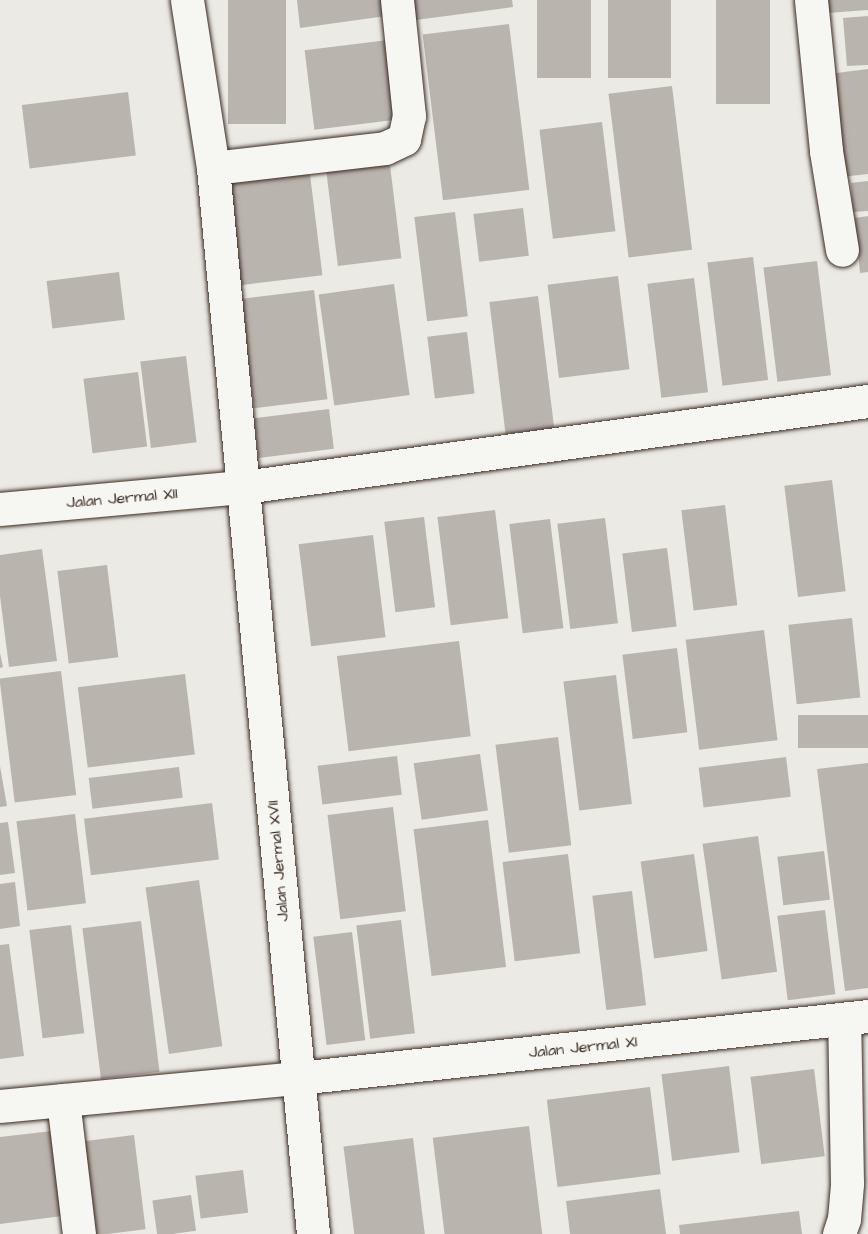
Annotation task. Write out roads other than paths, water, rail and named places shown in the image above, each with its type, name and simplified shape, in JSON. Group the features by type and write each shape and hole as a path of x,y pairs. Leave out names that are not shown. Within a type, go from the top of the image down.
{"street":[{"name":"Jalan Jermal XVII","path":"187,0 213,168 313,1234"},
{"path":"213,168 385,148 404,139 409,116 397,0"},
{"path":"811,0 826,152 842,250"},
{"name":"Jalan Jermal XII","path":"0,509 244,487 868,401"},
{"path":"839,1234 844,1219 847,1183 856,1017"},
{"name":"Jalan Jermal XI","path":"0,1106 298,1078 856,1017"},
{"path":"63,1100 79,1234"}]}
